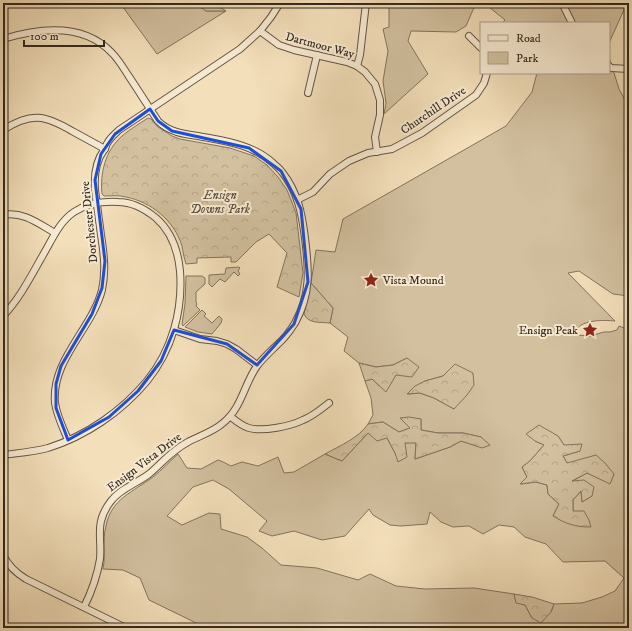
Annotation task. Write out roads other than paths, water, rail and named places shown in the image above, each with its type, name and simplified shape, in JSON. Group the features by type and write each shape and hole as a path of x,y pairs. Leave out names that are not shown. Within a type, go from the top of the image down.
{"street":[{"name":"Dorchester Drive","path":"68,440 56,408 56,384 61,366 92,314 98,302 102,288 105,261 95,190 96,171 101,154 107,143 115,134 240,49 260,31 280,3"},
{"path":"357,66 360,55 366,3"},
{"path":"562,3 572,22"},
{"name":"Ensign Vista Drive","path":"3,39 33,32 59,30 79,33 92,38 116,57 161,124 172,131 228,142 249,148 260,153 281,171 289,182 298,200 303,220 308,264 308,282 298,316 289,332 257,365 230,417 219,426 187,442 149,474 124,489 111,501 100,524 100,557 96,580 84,607"},
{"name":"Dartmoor Way","path":"260,31 278,45 347,62 357,66 365,72 372,80 379,94 381,110 375,137 377,152"},
{"path":"469,36 480,47"},
{"path":"308,93 317,55"},
{"path":"610,67 629,69"},
{"name":"Churchill Drive","path":"298,200 313,192 330,174 342,165 361,155 392,149 422,133 476,95 482,87 487,74"},
{"path":"3,130 11,124 23,119 46,118 61,124 105,149"},
{"path":"3,316 15,302 28,282 62,223 74,212 85,206 97,203 115,202 127,203 140,207 163,224 177,249 180,290 179,310 170,341 155,370 129,400 109,417 89,430 48,448 3,455"},
{"path":"3,215 11,214 23,216 55,233"},
{"path":"174,330 200,339 227,344 257,365"},
{"path":"230,417 249,428 272,428 299,422 310,417 329,403"},
{"path":"3,555 14,570 26,579 127,628"}],"place":[{"name":"Vista Mound","path":"371,280"},
{"name":"Ensign Peak","path":"590,330"}],"park label":[{"name":"Ensign Downs Park","path":"220,202"}]}
